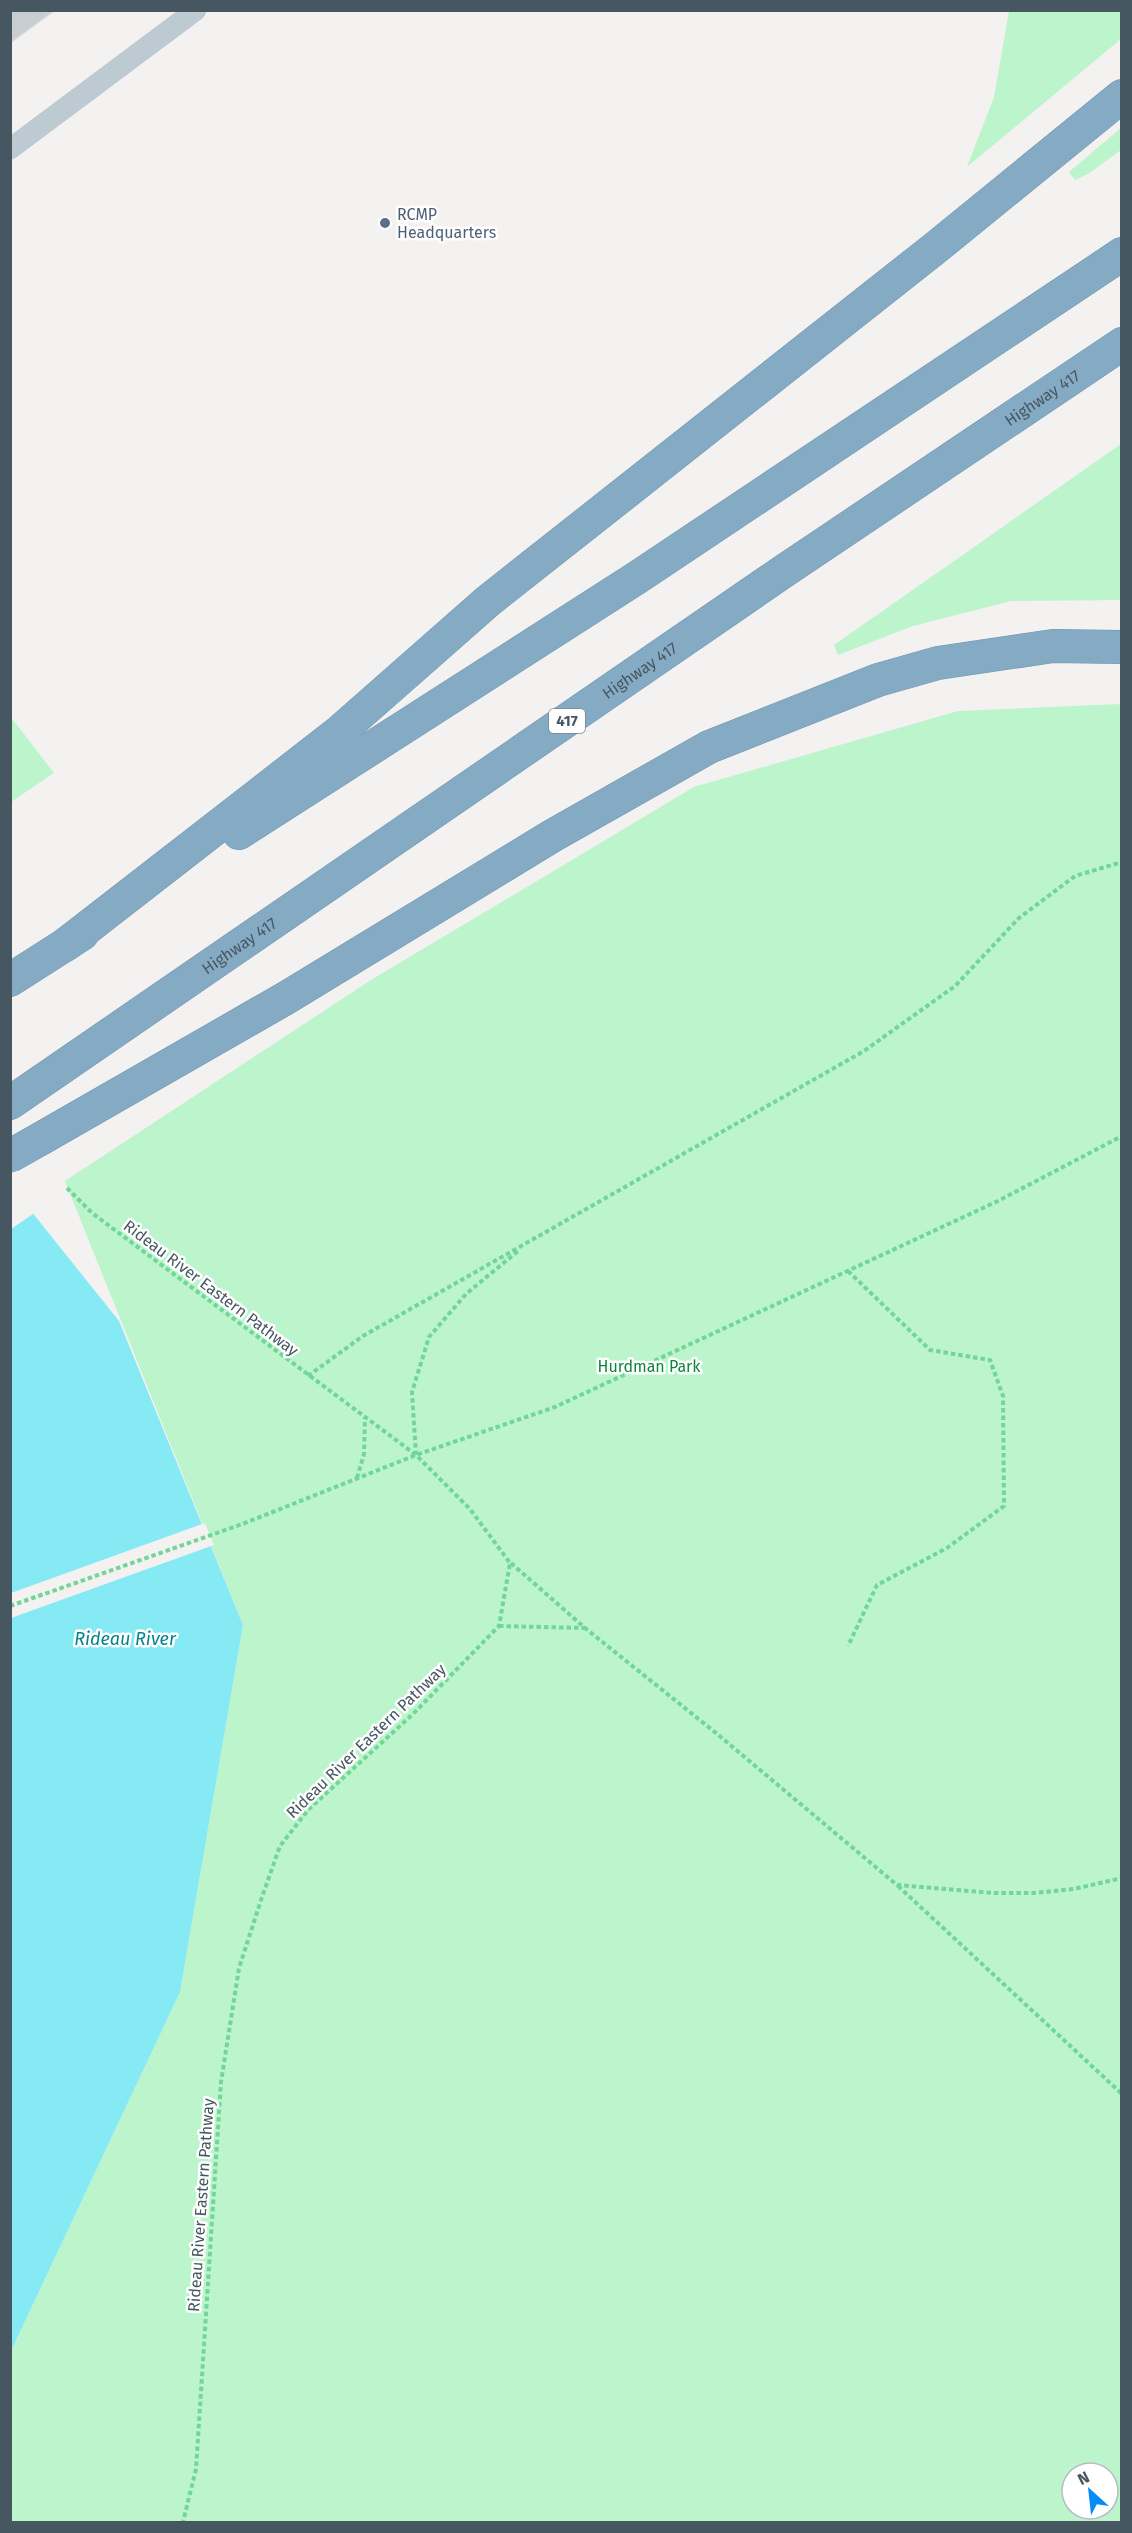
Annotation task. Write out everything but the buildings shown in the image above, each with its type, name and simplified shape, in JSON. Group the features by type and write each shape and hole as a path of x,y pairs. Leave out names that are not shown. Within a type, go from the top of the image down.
{"highway":[{"path":"65,945 338,733 497,593 934,249 1122,96"},
{"path":"10,980 648,571 1122,254"},
{"name":"Highway 417","path":"13,1102 775,578 1122,344"},
{"path":"10,1156 286,998 552,836 709,747 878,680 938,663 1053,646 1122,647"}],"lane":[{"path":"10,150 196,10"}],"path":[{"path":"308,1376 363,1336 864,1050 955,986 1019,918 1075,876 1122,862"},
{"path":"10,1606 245,1523 416,1455 555,1407 998,1201 1122,1136"},
{"name":"Rideau River Eastern Pathway","path":"67,1188 92,1213 416,1455 470,1509 510,1563 585,1628 724,1740 897,1885 1122,2094"},
{"path":"416,1455 412,1392 429,1337 466,1294 528,1243"},
{"path":"848,1271 930,1350 990,1360 1003,1396 1004,1506 947,1548 878,1585 848,1646"},
{"path":"357,1478 364,1454 365,1416"},
{"path":"510,1563 499,1626 585,1628"},
{"name":"Rideau River Eastern Pathway","path":"183,2523 196,2469 221,2082 239,1968 262,1897 280,1846 308,1810 413,1714 499,1626"},
{"path":"897,1885 994,1893 1034,1893 1074,1889 1122,1878"}],"green space":[{"path":"1009,11 1121,11 1121,39 967,167 994,97"},
{"path":"1121,128 1121,150 1088,174 1075,180 1069,172"},
{"path":"1121,444 1121,600 1011,601 913,626 838,655 834,645"},
{"name":"Hurdman Park","path":"1121,704 1121,2522 11,2522 11,2351 180,1992 243,1625 65,1181 371,980 694,787 958,711"},
{"path":"10,716 54,773 11,802 10,802"}],"water":[{"name":"Rideau River","path":"11,1186 119,1321 243,1625 180,1992 11,2351"}],"pier":[{"path":"10,1183 36,1212 11,1229 10,1229"},
{"path":"205,1523 214,1545 11,1618 11,1593"}],"place":[{"name":"RCMP Headquarters","path":"385,223"}]}
